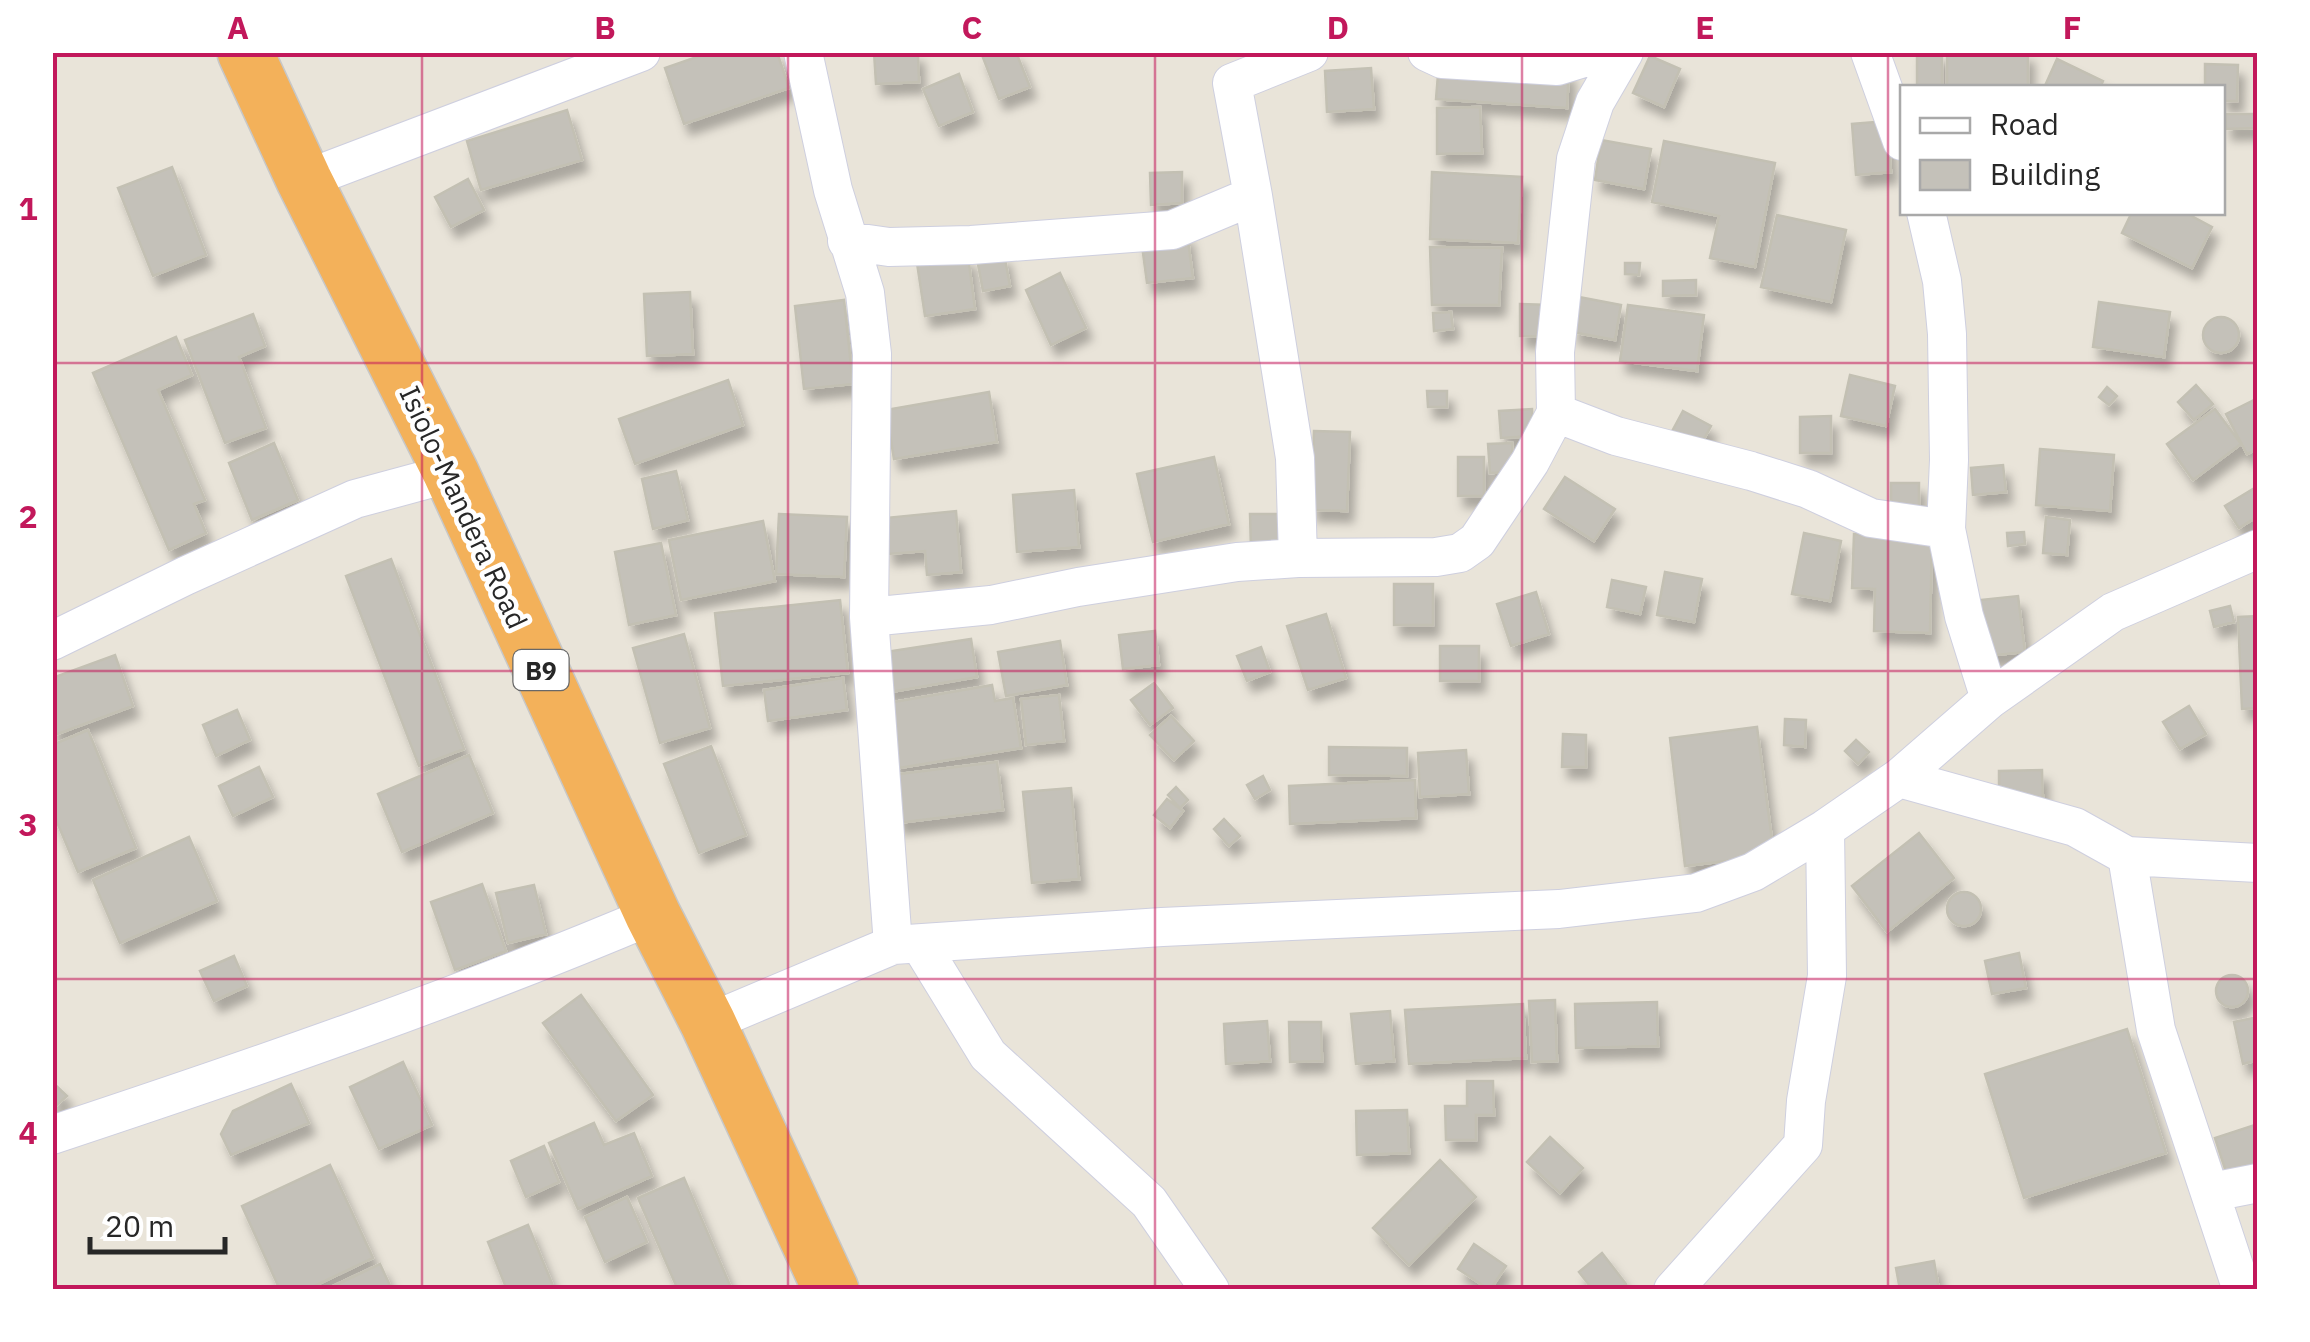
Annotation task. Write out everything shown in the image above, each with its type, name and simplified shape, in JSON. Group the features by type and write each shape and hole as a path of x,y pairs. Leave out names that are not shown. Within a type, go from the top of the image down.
{"highway":[{"name":"Isiolo-Mandera Road","path":"245,52 304,180 451,473 653,915 831,1290"}],"street":[{"path":"304,180 641,52"},
{"path":"803,52 847,242 865,294 872,354 869,616 906,945 988,1055 1149,1202 1210,1290"},
{"path":"1298,558 1296,458 1253,196 1227,68 1309,52"},
{"path":"1427,52 1442,59 1557,66 1603,52"},
{"path":"869,616 991,605 1162,573 1298,558 1420,557 1460,552 1477,541 1530,462 1556,414 1554,352 1560,274 1576,159 1595,102 1624,52"},
{"path":"1870,52 1900,136"},
{"path":"847,242 889,247 971,245 1172,230 1253,196"},
{"path":"1927,215 1942,281 1947,334 1946,529 1964,616 1990,699"},
{"path":"1556,414 1616,436 1752,470 1808,489 1871,518 1946,529"},
{"path":"52,642 355,499 451,473"},
{"path":"708,1024 906,945 1162,927 1559,909 1696,894 1753,872 1900,778 1990,699 2113,612 2258,549"},
{"path":"1900,778 2075,827 2127,856 2258,863"},
{"path":"1673,1290 1802,1146 1827,976 1824,829"},
{"path":"2127,856 2156,1030 2242,1290"},
{"path":"52,1136 394,1016 653,915"},
{"path":"2212,1192 2258,1183"}],"building":[{"path":"711,52 777,52 789,88 684,124 665,68"},
{"path":"874,52 918,52 919,82 876,84"},
{"path":"1016,52 1030,87 999,99 982,55"},
{"path":"1947,52 2028,52 2028,85 1947,85"},
{"path":"1917,53 1942,53 1942,85 1917,85"},
{"path":"1650,56 1680,69 1664,107 1633,93"},
{"path":"2057,59 2103,81 2101,85 2045,85"},
{"path":"1439,62 1569,71 1567,108 1436,99"},
{"path":"2205,64 2238,65 2237,101 2225,101 2225,85 2205,85"},
{"path":"1371,68 1374,109 1327,112 1325,71"},
{"path":"959,74 973,112 939,126 923,89"},
{"path":"1480,107 1482,153 1437,154 1437,108"},
{"path":"567,110 582,160 481,190 467,141"},
{"path":"2225,114 2257,114 2258,128 2226,129"},
{"path":"1887,121 1891,172 1856,175 1852,124"},
{"path":"1601,140 1651,149 1644,189 1595,180"},
{"path":"1664,141 1775,163 1755,267 1710,258 1719,216 1652,202"},
{"path":"172,167 206,255 153,276 118,188"},
{"path":"1182,172 1182,203 1151,205 1150,173"},
{"path":"1432,172 1522,177 1518,243 1430,239"},
{"path":"468,179 484,210 451,227 435,197"},
{"path":"1777,215 1846,230 1831,302 1761,287"},
{"path":"2131,215 2190,215 2212,227 2192,268 2122,233"},
{"path":"1187,233 1193,278 1147,283 1141,238"},
{"path":"1430,247 1502,248 1499,305 1432,305"},
{"path":"1004,254 1010,286 983,291 977,259"},
{"path":"968,256 975,309 925,316 917,263"},
{"path":"1625,263 1640,263 1639,275 1625,274"},
{"path":"1060,273 1086,328 1051,345 1026,290"},
{"path":"1696,280 1696,295 1663,296 1663,281"},
{"path":"690,292 693,354 647,356 644,294"},
{"path":"1579,297 1621,305 1615,340 1572,332"},
{"path":"844,300 853,384 804,389 795,306"},
{"path":"2099,302 2170,312 2164,357 2093,347"},
{"path":"1520,304 1551,305 1551,337 1520,336"},
{"path":"1628,305 1704,315 1697,371 1620,361"},
{"path":"1451,312 1453,329 1434,331 1433,313"},
{"path":"253,314 265,346 239,357 266,428 225,443 185,340"},
{"path":"2221,317 2234,322 2239,335 2234,348 2221,353 2208,348 2203,335 2208,322"},
{"path":"176,337 192,375 158,390 205,500 194,504 206,533 169,550 93,373"},
{"path":"1850,375 1895,386 1886,426 1841,416"},
{"path":"728,380 743,425 635,464 619,419"},
{"path":"2196,385 2213,404 2194,420 2178,402"},
{"path":"2107,387 2117,396 2109,405 2099,397"},
{"path":"1427,391 1447,391 1447,407 1428,407"},
{"path":"989,392 997,442 894,459 886,410"},
{"path":"2258,398 2258,449 2247,454 2226,414"},
{"path":"1532,409 1533,436 1501,438 1499,411"},
{"path":"2215,409 2241,444 2193,480 2167,444"},
{"path":"1683,411 1711,426 1697,452 1669,437"},
{"path":"1831,416 1831,453 1800,453 1800,417"},
{"path":"1314,431 1350,432 1347,511 1311,510"},
{"path":"274,443 298,500 252,520 229,463"},
{"path":"1512,443 1513,472 1490,473 1488,444"},
{"path":"2040,449 2114,455 2110,511 2036,505"},
{"path":"1214,457 1229,524 1153,542 1137,474"},
{"path":"1458,457 1484,457 1484,496 1458,496"},
{"path":"2003,465 2006,492 1973,495 1971,468"},
{"path":"676,471 688,520 653,529 642,479"},
{"path":"1565,477 1615,509 1594,541 1544,509"},
{"path":"1891,483 1919,483 1919,519 1891,519"},
{"path":"2258,486 2258,516 2239,528 2225,506"},
{"path":"1074,490 1079,547 1017,552 1013,495"},
{"path":"956,511 961,572 927,575 925,551 888,554 885,518"},
{"path":"779,514 847,517 844,577 776,574"},
{"path":"1250,514 1287,514 1287,550 1251,550"},
{"path":"2046,517 2070,520 2067,555 2043,553"},
{"path":"763,521 775,581 681,600 669,540"},
{"path":"2024,532 2025,544 2008,546 2007,533"},
{"path":"1804,533 1841,541 1830,601 1792,594"},
{"path":"1854,534 1932,536 1930,633 1874,631 1875,589 1852,588"},
{"path":"661,543 676,615 629,625 615,552"},
{"path":"391,559 464,749 419,766 346,576"},
{"path":"1665,572 1702,579 1694,622 1657,615"},
{"path":"1612,580 1646,587 1640,614 1607,607"},
{"path":"1394,584 1433,584 1433,625 1394,625"},
{"path":"1536,592 1549,634 1511,646 1497,604"},
{"path":"2018,596 2025,652 1987,656 1980,600"},
{"path":"840,600 848,673 723,686 715,613"},
{"path":"2230,606 2234,622 2214,627 2210,611"},
{"path":"1326,614 1346,678 1308,690 1287,626"},
{"path":"2258,616 2258,708 2242,709 2238,617"},
{"path":"1155,631 1159,665 1123,669 1119,635"},
{"path":"684,634 710,728 660,743 633,648"},
{"path":"971,639 977,677 885,693 879,653"},
{"path":"1060,641 1067,685 1006,696 998,652"},
{"path":"1440,646 1479,646 1479,681 1440,681"},
{"path":"1261,647 1270,672 1247,681 1237,656"},
{"path":"115,655 133,706 52,736 52,678"},
{"path":"843,678 847,710 768,721 764,690"},
{"path":"1154,683 1173,708 1150,725 1131,700"},
{"path":"992,685 995,701 1013,698 1021,748 893,769 882,704"},
{"path":"1059,695 1064,741 1026,745 1021,699"},
{"path":"2189,706 2206,734 2180,749 2163,722"},
{"path":"237,710 250,740 216,756 203,725"},
{"path":"1171,716 1194,741 1174,760 1150,735"},
{"path":"1785,719 1806,720 1805,747 1784,745"},
{"path":"1757,727 1774,855 1685,866 1670,738"},
{"path":"88,730 136,848 78,872 52,810 52,745"},
{"path":"1563,734 1586,735 1586,767 1562,767"},
{"path":"1856,740 1869,752 1858,764 1845,751"},
{"path":"711,746 746,835 699,853 664,764"},
{"path":"1329,747 1407,748 1407,776 1329,775"},
{"path":"1466,750 1469,794 1420,797 1418,753"},
{"path":"469,755 493,813 402,852 378,794"},
{"path":"997,762 1003,810 897,823 891,775"},
{"path":"259,767 273,797 233,816 219,786"},
{"path":"2042,770 2043,801 1999,801 1999,771"},
{"path":"1263,776 1270,790 1255,799 1247,785"},
{"path":"1415,780 1416,818 1290,824 1289,786"},
{"path":"1176,787 1188,800 1180,808 1168,795"},
{"path":"1071,788 1079,879 1032,883 1023,792"},
{"path":"1167,799 1183,811 1170,828 1154,815"},
{"path":"1224,819 1240,836 1229,846 1214,829"},
{"path":"1919,833 1954,878 1887,932 1852,886"},
{"path":"189,837 217,901 120,943 93,880"},
{"path":"482,884 506,951 455,970 431,902"},
{"path":"534,885 546,934 508,943 496,893"},
{"path":"1964,892 1976,897 1981,909 1976,921 1964,926 1952,921 1947,909 1952,897"},
{"path":"2019,953 2026,988 1992,994 1985,961"},
{"path":"234,956 247,986 214,1001 200,971"},
{"path":"2232,975 2243,980 2248,991 2243,1002 2232,1007 2221,1002 2216,991 2221,980"},
{"path":"581,995 653,1095 616,1121 543,1023"},
{"path":"1555,1000 1557,1061 1532,1062 1529,1001"},
{"path":"1657,1002 1658,1046 1576,1048 1575,1004"},
{"path":"1523,1004 1526,1058 1409,1064 1405,1010"},
{"path":"1390,1011 1394,1061 1356,1064 1351,1014"},
{"path":"2258,1017 2258,1060 2243,1064 2234,1022"},
{"path":"1267,1021 1270,1061 1226,1064 1224,1024"},
{"path":"1289,1022 1321,1022 1322,1061 1290,1062"},
{"path":"2127,1029 2166,1153 2024,1198 1985,1074"},
{"path":"403,1062 432,1125 379,1149 350,1087"},
{"path":"1467,1081 1493,1081 1494,1115 1476,1115 1476,1140 1446,1140 1445,1106 1467,1106"},
{"path":"52,1082 67,1096 52,1109"},
{"path":"291,1084 309,1123 231,1155 221,1134 233,1111"},
{"path":"1407,1110 1409,1153 1357,1155 1356,1111"},
{"path":"594,1123 604,1145 634,1133 652,1176 578,1209 549,1143"},
{"path":"2258,1124 2258,1175 2230,1184 2215,1138"},
{"path":"1550,1137 1583,1168 1560,1193 1527,1162"},
{"path":"544,1146 559,1182 526,1197 511,1161"},
{"path":"1440,1160 1476,1197 1409,1265 1373,1228"},
{"path":"330,1165 373,1258 306,1290 280,1290 242,1206"},
{"path":"684,1178 732,1290 678,1290 638,1198"},
{"path":"627,1197 647,1242 605,1262 585,1217"},
{"path":"528,1225 553,1286 545,1290 507,1290 488,1242"},
{"path":"1474,1244 1506,1266 1490,1290 1458,1269"},
{"path":"1602,1253 1626,1284 1618,1290 1593,1290 1579,1272"},
{"path":"1934,1261 1939,1290 1900,1290 1896,1268"},
{"path":"380,1264 392,1290 325,1290"}]}
